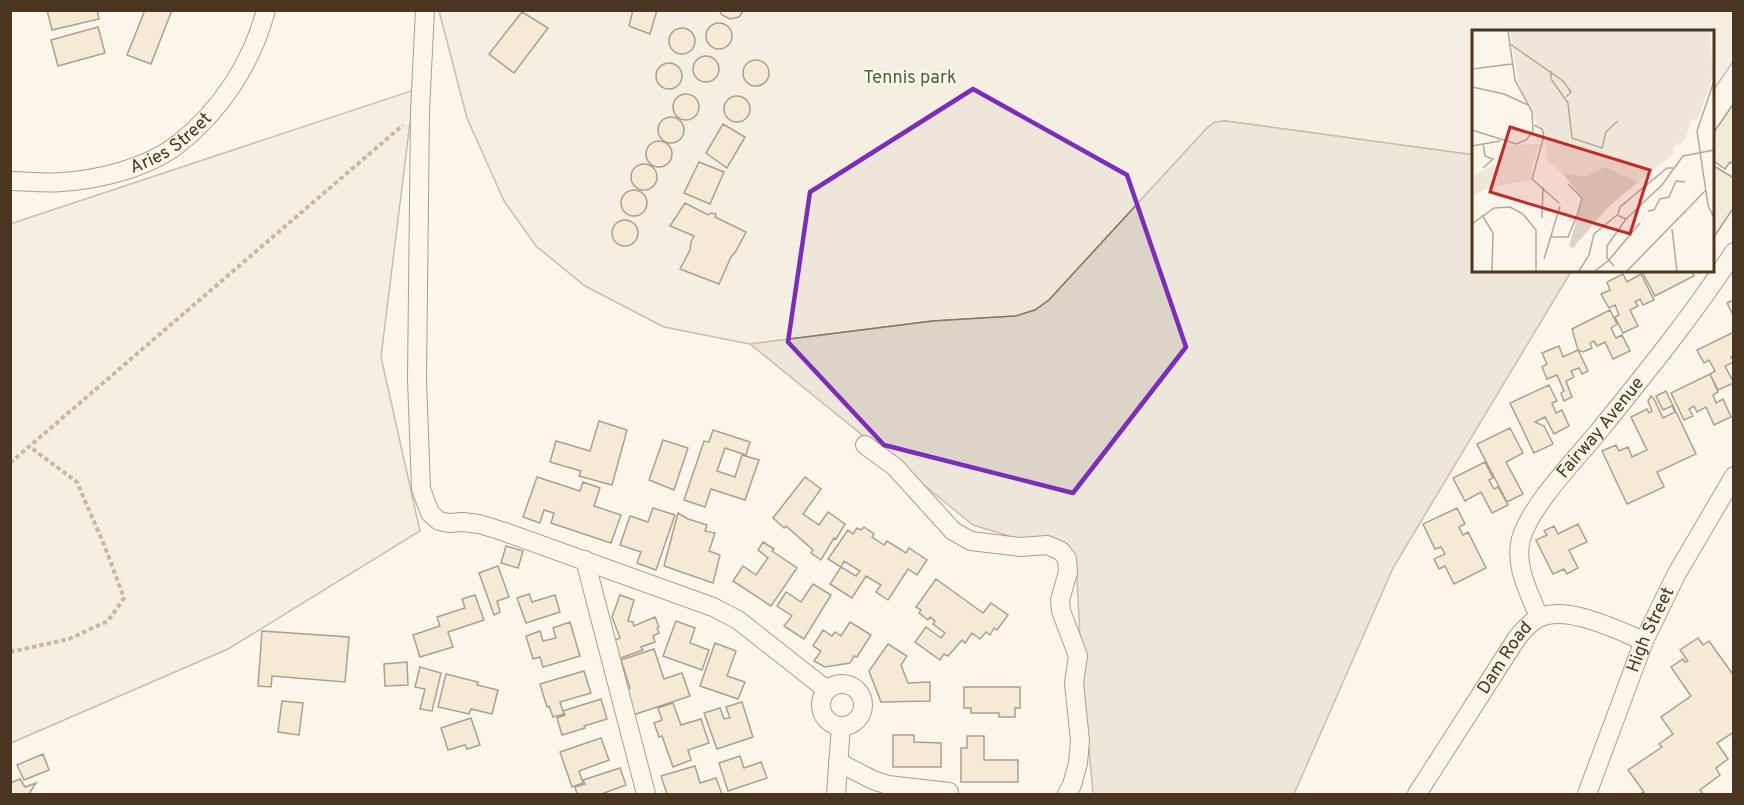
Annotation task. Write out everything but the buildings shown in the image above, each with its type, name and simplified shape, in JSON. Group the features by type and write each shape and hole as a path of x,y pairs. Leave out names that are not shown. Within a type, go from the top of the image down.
{"street":[{"name":"Aries Street","path":"10,181 60,183 128,170 159,156 176,145 209,115 230,90 255,44 266,10"},
{"path":"425,10 420,111 417,379 421,489 430,513 439,521 479,524 713,607 738,620 827,690"},
{"name":"Fairway Avenue","path":"1539,617 1524,582 1519,559 1521,540 1526,525 1544,498 1665,351 1734,252"},
{"path":"865,445 895,466 952,531 971,541 1020,547 1047,545 1060,551 1067,559 1068,572 1060,600 1061,611 1078,656 1074,683 1080,741 1078,763 1067,795"},
{"name":"High Street","path":"1587,795 1644,640 1676,574 1734,476"},
{"path":"585,560 646,795"},
{"name":"Dam Road","path":"1417,795 1517,638 1529,624 1539,617 1557,614 1571,615 1644,640"},
{"path":"846,684 858,691 862,697 863,710 855,722 841,726 824,716 821,702 827,690 833,686 846,684"},
{"path":"836,795 841,726"},
{"path":"838,762 888,785 950,792"}],"path":[{"path":"10,463 420,111"},
{"path":"10,652 69,639 108,621 124,598 77,482 30,447"}],"highlighted area":[{"path":"973,89 1127,175 1186,347 1073,493 884,445 788,342 810,192"}],"green space":[{"name":"Tennis park","path":"1733,10 1734,60 1714,90 1714,30 1472,30 1472,155 1226,121 1215,122 1049,300 1035,310 1016,316 933,321 750,344 664,327 585,286 536,246 504,201 467,118 439,11"},
{"path":"414,90 381,357 420,531 228,649 11,743 10,224"}],"shaded area":[{"path":"1226,121 1472,155 1472,272 1571,272 1393,568 1294,794 1093,794 1081,659 1076,558 973,525 750,344 933,321 1016,316 1035,310 1049,300 1215,122"}]}
